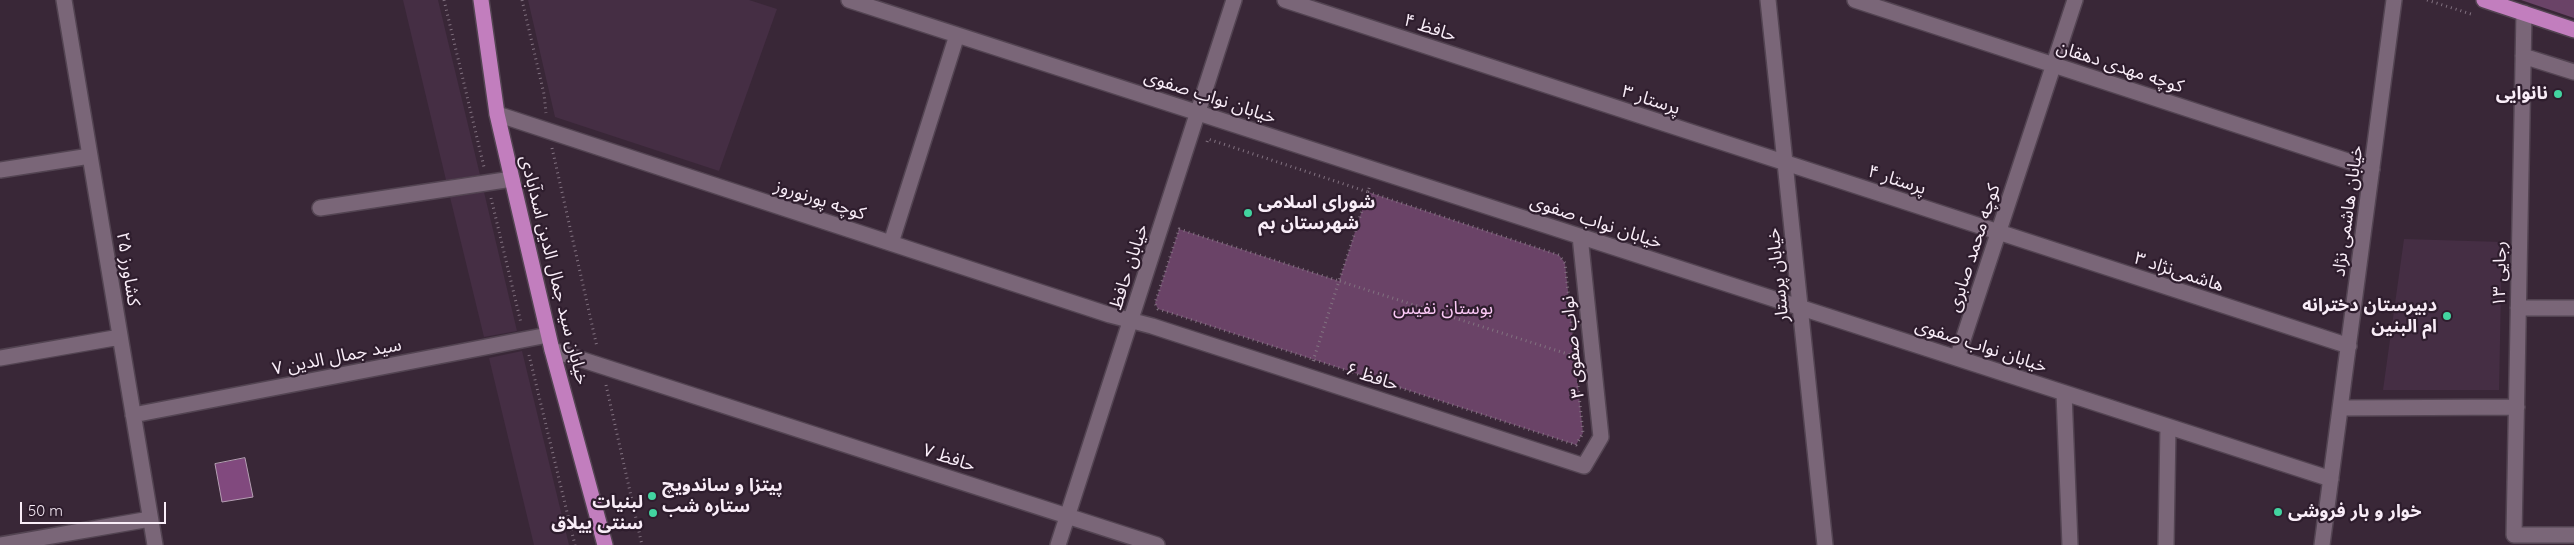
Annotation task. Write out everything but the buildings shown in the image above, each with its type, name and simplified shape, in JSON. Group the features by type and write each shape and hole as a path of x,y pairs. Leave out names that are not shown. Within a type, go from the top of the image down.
{"main road":[{"name":"خیابان سید جمال الدین اسدآبادی","path":"481,0 497,114 550,343 605,545"},
{"path":"2484,0 2574,30"}],"street":[{"name":"کشاورز ۲۵","path":"64,0 155,545"},
{"name":"خیابان نواب صفوی","path":"849,0 2331,479"},
{"name":"خیابان حافظ","path":"1058,545 1234,0"},
{"name":"حافظ ۴","path":"1285,0 1506,72"},
{"name":"خیابان پرستار","path":"1768,0 1825,545"},
{"name":"کوچه مهدی دهقان","path":"1855,0 2372,169"},
{"name":"کوچه محمد صابری","path":"1957,358 2075,0"},
{"name":"خیابان هاشمی نژاد","path":"2322,545 2394,0"},
{"name":"رجایی ۱۳","path":"2510,540 2516,407 2524,13"},
{"path":"890,243 957,35"},
{"path":"2523,56 2574,72"},
{"name":"پرستار ۳","path":"1506,72 1785,164"},
{"name":"کوچه پورنوروز","path":"497,114 1110,315 1132,319"},
{"path":"0,170 90,156"},
{"name":"پرستار ۴","path":"1785,164 1998,233"},
{"path":"320,208 512,179"},
{"name":"هاشمی‌نژاد ۳","path":"1998,233 2349,346"},
{"name":"نواب صفوی ۳","path":"1580,236 1601,437 1593,451"},
{"path":"2518,308 2574,308"},
{"name":"حافظ ۶","path":"1132,319 1584,466 1593,451"},
{"path":"0,358 120,337"},
{"name":"سید جمال الدین ۷","path":"133,415 525,340 550,343"},
{"name":"حافظ ۷","path":"550,343 601,366 1157,545"},
{"path":"2064,393 2070,545"},
{"path":"2340,408 2516,407"},
{"path":"2166,545 2168,427"},
{"path":"0,545 150,519"},
{"path":"2510,540 2574,535"}],"path":[{"path":"444,0 575,545"},
{"path":"522,0 544,94 547,130 642,545"},
{"path":"1182,220 1156,303 1158,309 1576,445 1583,433 1565,263 1559,255 1208,140 1205,148"},
{"path":"1308,376 1368,192"},
{"path":"1179,229 1575,357 1593,365"}],"shaded area":[{"path":"403,0 438,0 480,175 446,180"},
{"path":"528,0 749,0 777,9 719,171 555,117"},
{"path":"484,192 517,331 484,337 450,197"},
{"name":"دبیرستان دخترانه ام البنین","path":"2404,239 2502,242 2499,390 2383,390"},
{"path":"522,351 569,545 534,545 489,358"}],"green space":[{"path":"2521,0 2574,0 2574,18"},
{"name":"بوستان نفیس","path":"1368,192 1559,255 1565,263 1583,433 1576,445 1158,309 1155,303 1179,229 1339,281"}],"place":[{"name":"نانوایی","path":"2558,94"},
{"name":"شورای اسلامی شهرستان بم","path":"1248,213"},
{"name":"دبیرستان دخترانه ام البنین","path":"2447,316"},
{"name":"پیتزا و ساندویچ ستاره شب","path":"652,496"},
{"name":"خوار و بار فروشی","path":"2278,512"},
{"name":"لبنیات سنتی ییلاق","path":"653,513"}]}
